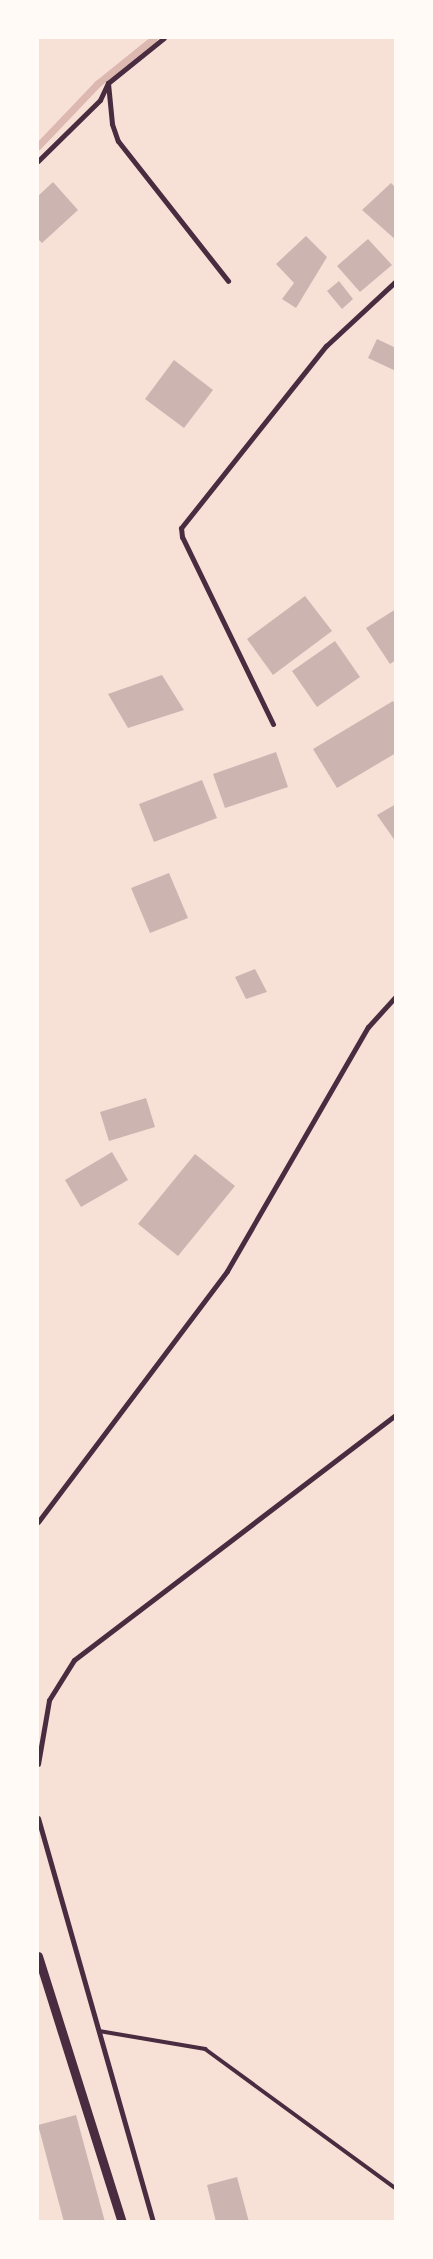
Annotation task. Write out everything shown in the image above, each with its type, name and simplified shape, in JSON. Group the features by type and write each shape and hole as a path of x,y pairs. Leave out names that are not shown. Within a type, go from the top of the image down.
{"street":[{"path":"38,162 100,100 108,84 164,38"},
{"path":"108,84 112,124 118,141 228,281"},
{"path":"273,724 182,537 181,528 185,519 326,346 396,281"},
{"path":"38,1522 227,1271 368,1027 396,996"},
{"path":"38,1764 49,1700 74,1660 396,1415"},
{"path":"38,1818 153,2222"},
{"path":"38,1962 122,2222"}],"lane":[{"path":"99,2031 205,2049 396,2189"}],"building":[{"path":"53,182 78,210 42,243 38,239 38,196"},
{"path":"391,183 396,188 396,240 362,210"},
{"path":"306,236 327,257 296,308 282,299 294,283 276,264"},
{"path":"368,239 392,265 360,292 337,266"},
{"path":"339,281 353,299 342,309 327,291"},
{"path":"377,339 396,348 396,371 368,358"},
{"path":"174,360 213,390 184,428 145,399"},
{"path":"305,596 332,631 273,675 247,639"},
{"path":"396,609 396,660 390,664 366,628"},
{"path":"335,641 360,677 317,707 292,671"},
{"path":"162,675 184,710 128,728 108,694"},
{"path":"393,701 396,706 396,753 337,788 313,749"},
{"path":"276,752 288,787 225,808 213,774"},
{"path":"202,780 217,818 154,842 139,804"},
{"path":"396,804 396,842 377,815"},
{"path":"169,873 188,918 150,933 131,888"},
{"path":"255,969 267,992 246,999 235,977"},
{"path":"146,1098 155,1127 109,1141 100,1112"},
{"path":"112,1152 128,1180 81,1207 65,1180"},
{"path":"195,1154 235,1186 178,1256 138,1224"},
{"path":"76,2115 105,2222 64,2222 38,2125"},
{"path":"237,2177 249,2222 216,2222 207,2185"}],"waterway":[{"path":"38,146 97,84 154,38"}]}
